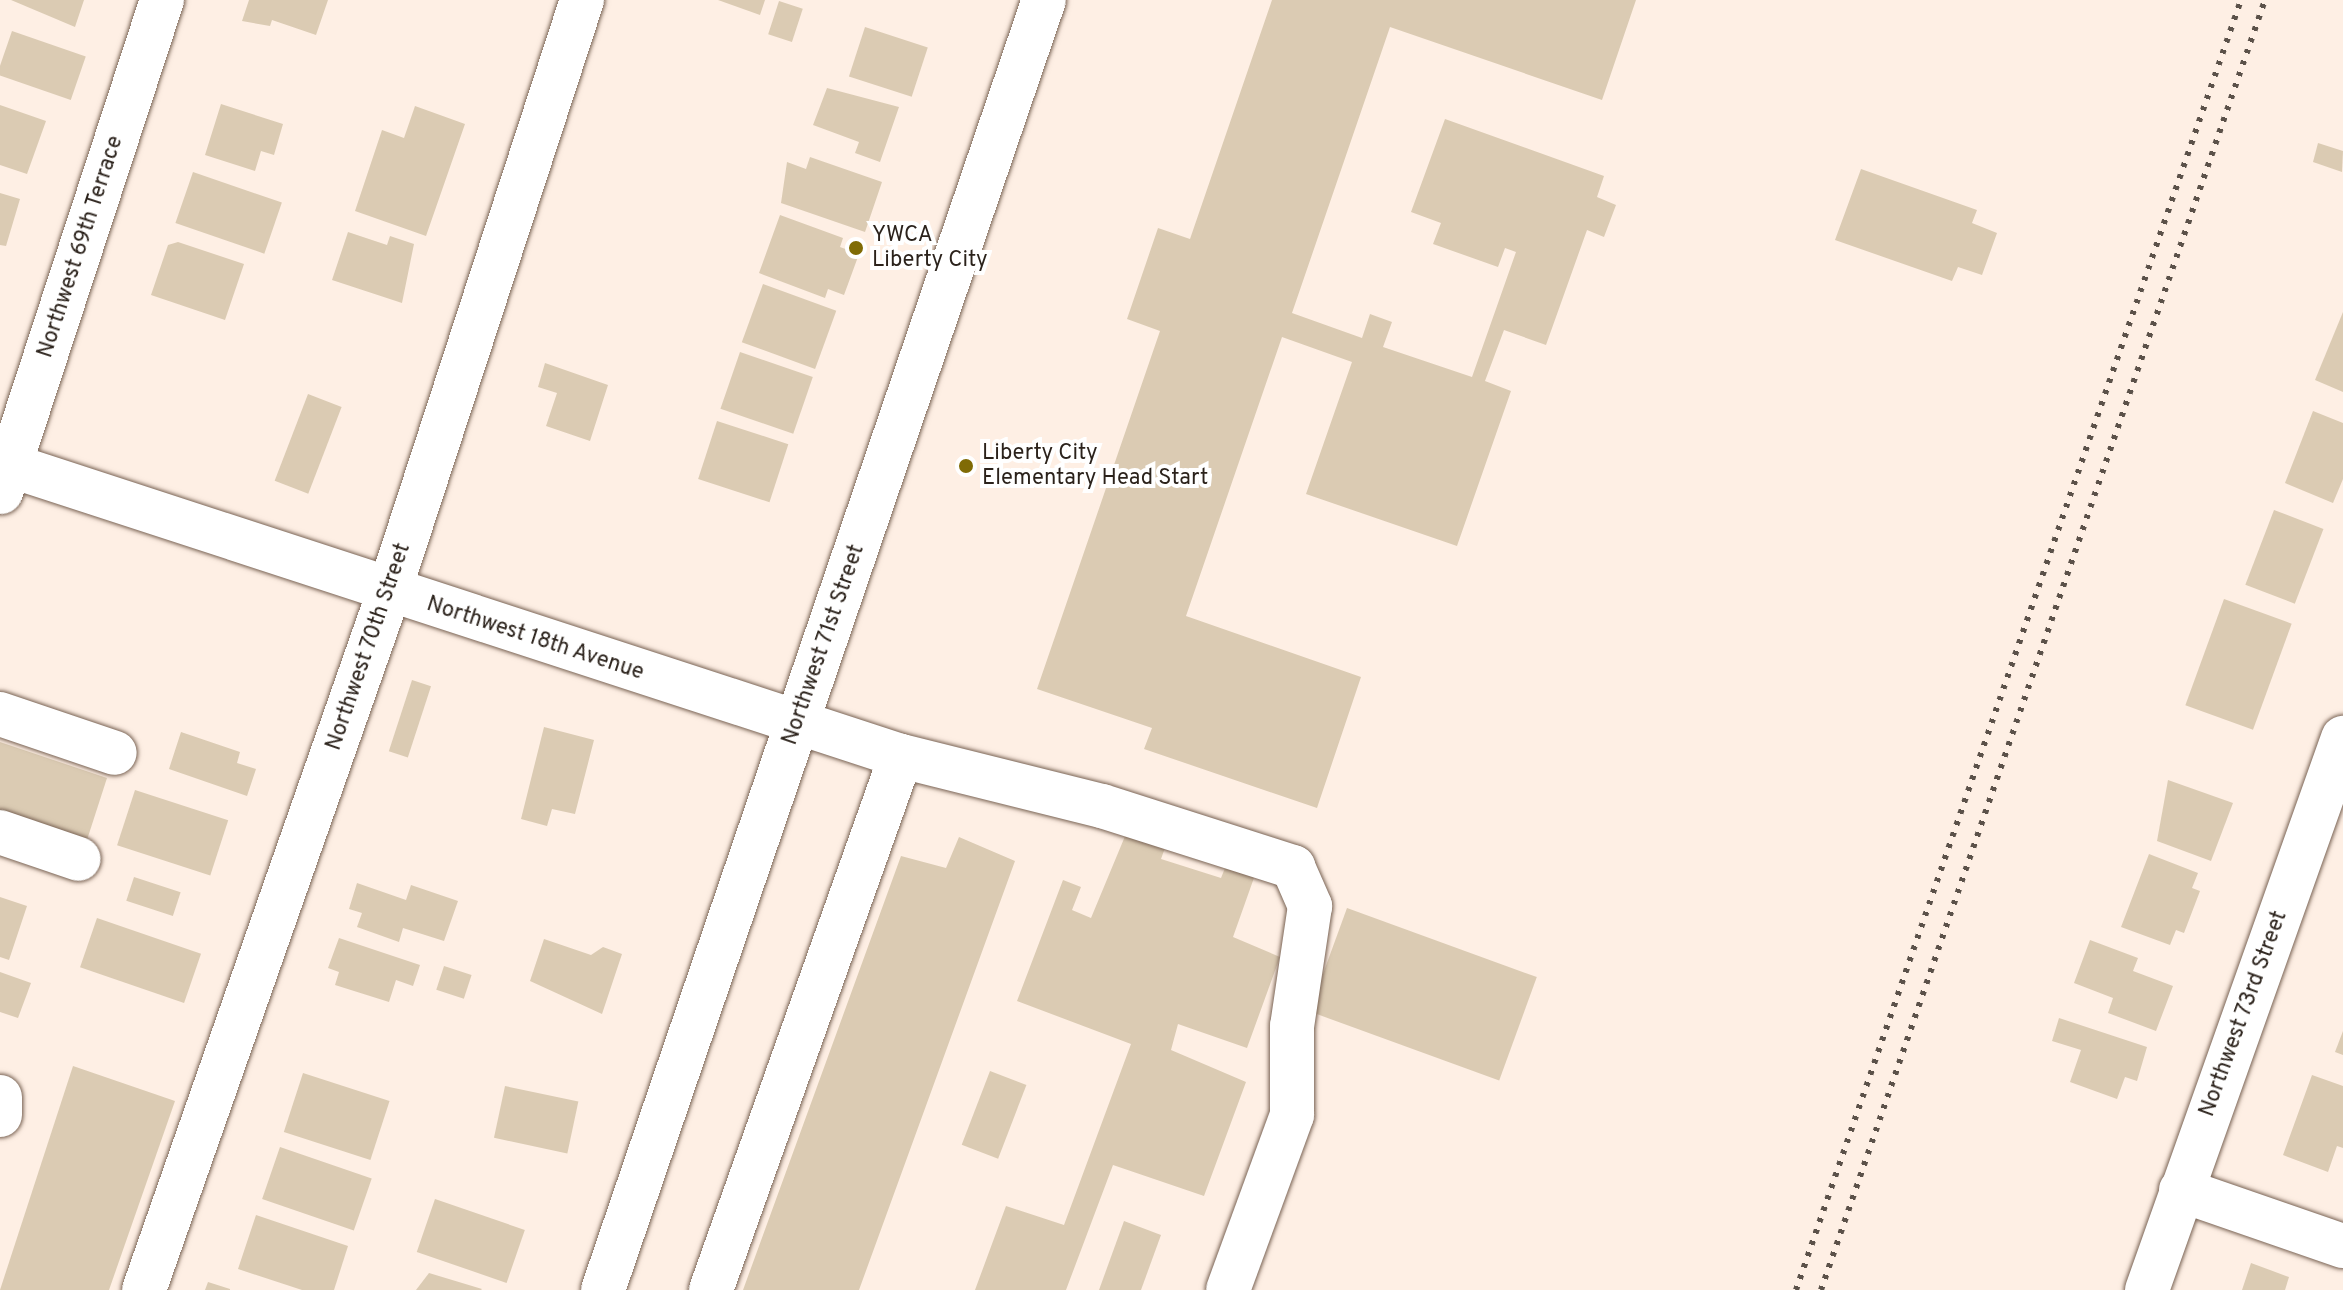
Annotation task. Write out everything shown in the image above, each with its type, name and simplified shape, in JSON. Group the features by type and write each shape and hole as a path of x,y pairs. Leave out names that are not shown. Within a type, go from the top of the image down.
{"street":[{"name":"Northwest 69th Terrace","path":"3,474 162,0"},
{"name":"Northwest 70th Street","path":"144,1290 389,592 582,0"},
{"name":"Northwest 71st Street","path":"603,1290 1044,0"},
{"name":"Northwest 18th Avenue","path":"3,474 389,592 901,756 1102,806 1293,867 1310,906 1292,1026 1292,1115 1228,1290"},
{"path":"0,714 115,753"},
{"name":"Northwest 73rd Street","path":"2147,1290 2343,738"},
{"path":"711,1290 901,756"},
{"path":"0,832 79,859"},
{"path":"0,1097 0,1115"},
{"path":"2181,1190 2343,1246"}],"building":[{"path":"11,0 84,0 75,27"},
{"path":"249,0 328,0 316,35 272,20 270,26 242,21"},
{"path":"718,0 765,0 760,15"},
{"path":"1272,0 1636,0 1602,100 1390,27 1292,313 1362,338 1370,314 1392,322 1383,347 1472,377 1516,252 1505,248 1498,267 1433,244 1441,223 1411,212 1445,119 1604,176 1597,197 1616,205 1604,237 1587,230 1546,345 1504,330 1485,381 1511,391 1457,546 1306,494 1352,362 1282,337 1186,616 1361,677 1317,808 1144,749 1152,728 1037,689 1160,331 1127,319 1158,228 1190,239"},
{"path":"779,1 803,9 792,42 768,34"},
{"path":"865,27 928,47 912,97 849,76"},
{"path":"12,31 86,56 71,100 0,76 0,66"},
{"path":"827,88 899,107 880,162 855,153 859,142 813,125"},
{"path":"221,104 283,124 274,155 261,151 255,171 205,155"},
{"path":"0,105 46,121 27,174 0,165"},
{"path":"415,106 465,124 426,236 355,211 382,130 404,138"},
{"path":"2318,143 2343,151 2342,172 2313,162"},
{"path":"810,157 882,182 865,232 781,203 787,162 806,169"},
{"path":"1861,169 1977,210 1972,223 1997,233 1982,275 1958,267 1952,281 1835,240"},
{"path":"193,172 282,203 264,254 175,223"},
{"path":"0,193 20,199 6,246 0,245"},
{"path":"780,215 843,238 840,247 859,254 844,295 828,289 825,298 759,273"},
{"path":"348,232 387,245 390,236 414,244 402,303 332,280"},
{"path":"178,242 244,264 225,320 151,295 168,245"},
{"path":"763,284 836,311 815,369 742,342"},
{"path":"2343,312 2343,392 2315,380"},
{"path":"740,352 813,377 793,434 720,409"},
{"path":"545,363 608,385 590,441 546,426 557,393 538,387"},
{"path":"308,394 342,407 308,494 275,481"},
{"path":"2313,411 2343,423 2343,479 2333,503 2285,483"},
{"path":"717,421 788,444 769,502 698,479"},
{"path":"2274,510 2323,529 2295,604 2245,585"},
{"path":"2224,599 2292,624 2253,730 2185,705"},
{"path":"412,680 431,686 408,758 389,751"},
{"path":"544,727 594,740 575,814 552,809 547,826 521,819"},
{"path":"181,732 240,752 237,763 256,769 247,796 169,769"},
{"path":"0,742 107,778 86,843 0,814"},
{"path":"2168,780 2233,803 2211,861 2157,841"},
{"path":"135,790 228,820 210,875 117,845"},
{"path":"1128,829 1166,845 1161,859 1221,878 1227,863 1255,875 1233,937 1280,957 1247,1048 1178,1024 1171,1050 1246,1082 1204,1196 1113,1165 1066,1290 975,1290 1006,1206 1064,1225 1131,1044 1017,1001 1063,880 1081,887 1072,910 1091,918"},
{"path":"959,837 1015,861 859,1290 743,1290 901,856 946,868"},
{"path":"2149,854 2198,873 2192,888 2200,891 2184,933 2176,930 2170,945 2121,927"},
{"path":"134,877 181,892 173,916 126,901"},
{"path":"357,883 406,900 411,885 458,901 444,941 403,928 399,942 357,927 362,913 349,909"},
{"path":"0,897 27,906 9,960 0,957"},
{"path":"1347,908 1537,977 1499,1080 1309,1011"},
{"path":"97,918 201,954 184,1003 80,967"},
{"path":"339,938 420,965 413,986 396,980 389,1002 335,985 339,972 328,968"},
{"path":"544,939 591,955 603,947 622,954 602,1014 530,981"},
{"path":"2090,940 2138,958 2133,971 2173,986 2156,1031 2108,1013 2113,998 2074,983"},
{"path":"444,966 472,975 464,999 436,990"},
{"path":"0,972 31,983 18,1018 0,1012"},
{"path":"2059,1018 2147,1047 2137,1081 2125,1077 2117,1099 2070,1082 2081,1050 2052,1041"},
{"path":"2343,1031 2343,1055 2335,1052"},
{"path":"73,1066 175,1101 109,1290 0,1290"},
{"path":"990,1071 1026,1085 998,1159 962,1145"},
{"path":"303,1073 390,1101 370,1160 284,1132"},
{"path":"2312,1075 2343,1086 2343,1148 2337,1146 2328,1172 2283,1155"},
{"path":"505,1086 578,1102 567,1153 494,1138"},
{"path":"280,1147 372,1179 354,1231 262,1199"},
{"path":"435,1199 525,1230 507,1283 417,1252"},
{"path":"256,1215 348,1246 334,1290 302,1290 238,1269"},
{"path":"1124,1221 1161,1235 1141,1290 1099,1290"},
{"path":"2251,1263 2289,1277 2285,1290 2242,1290"},
{"path":"429,1273 482,1289 416,1290"},
{"path":"208,1282 230,1289 230,1290 205,1290"}],"railway":[{"path":"1796,1290 2241,0"},
{"path":"1821,1290 2265,0"}],"place":[{"name":"YWCA Liberty City","path":"856,248"},
{"name":"Liberty City Elementary Head Start","path":"966,466"}]}
